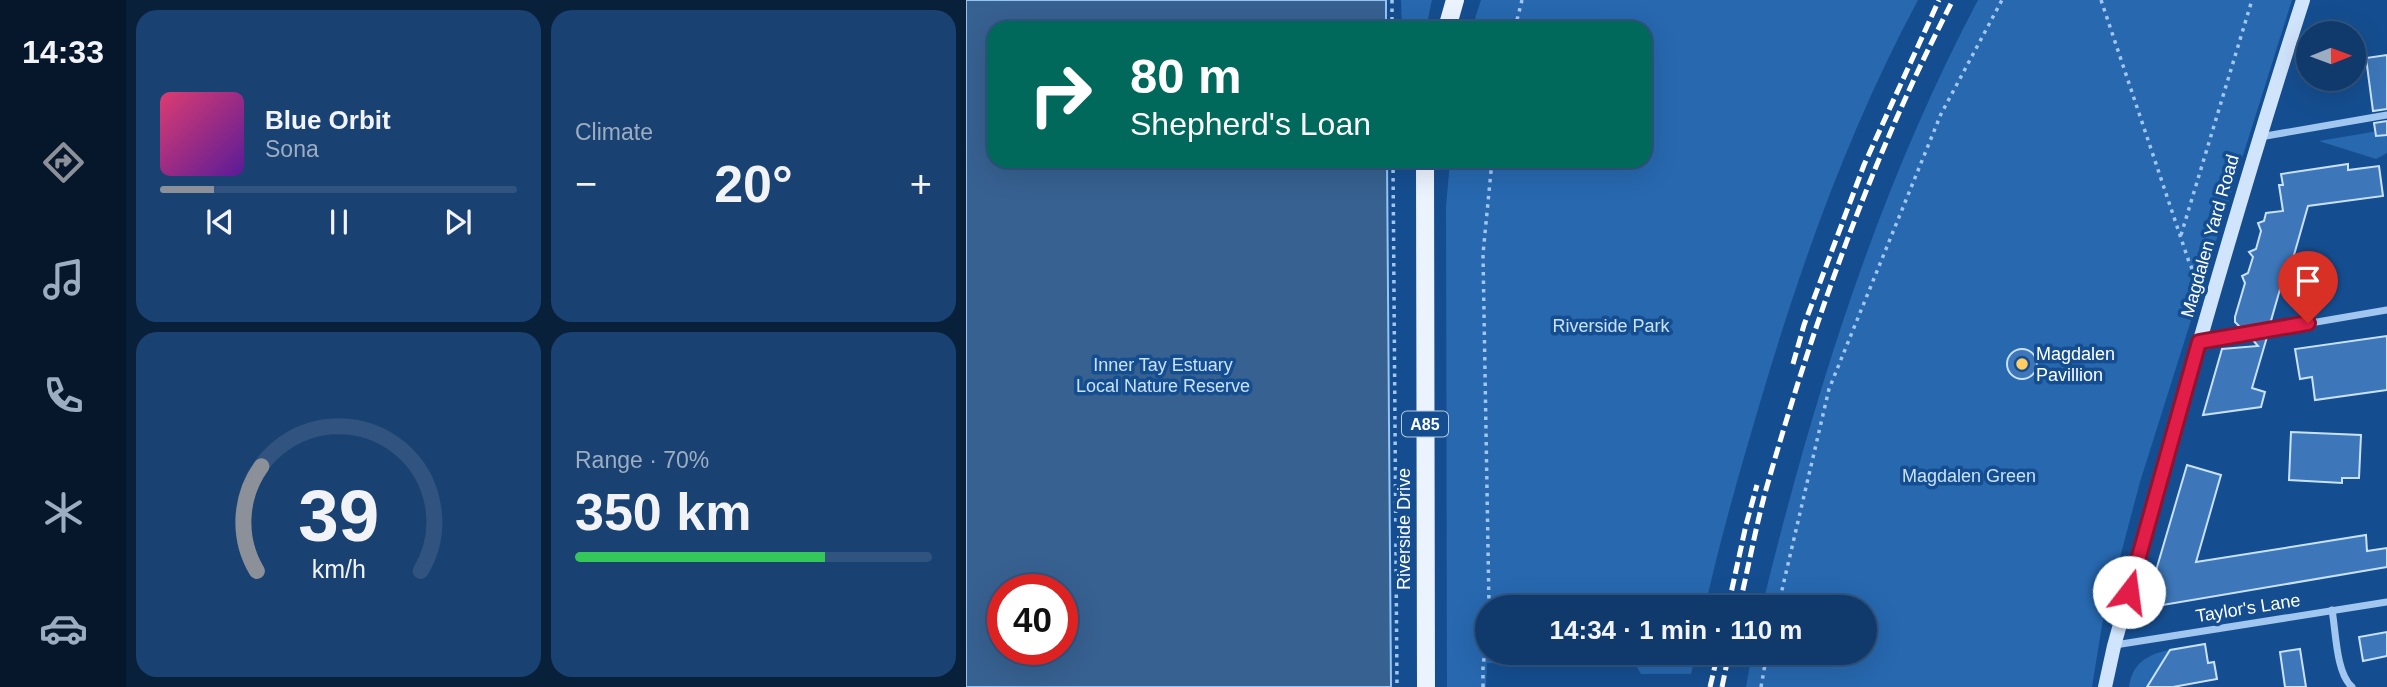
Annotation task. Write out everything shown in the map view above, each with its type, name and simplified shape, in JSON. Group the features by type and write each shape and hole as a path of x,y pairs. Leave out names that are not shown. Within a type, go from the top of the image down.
{"main road":[{"path":"1449,21 1455,0"},
{"name":"Riverside Drive","path":"1425,168 1426,687"}],"street":[{"name":"Magdalen Yard Road","path":"2105,687 2199,342 2259,137 2303,0"},
{"path":"2259,137 2387,116"},
{"path":"2199,342 2387,310"},
{"name":"Taylor's Lane","path":"2114,646 2387,602"},
{"path":"2332,610 2342,672 2352,687"}],"path":[{"path":"1392,0 1392,21"},
{"path":"1517,21 1522,0"},
{"path":"1781,595 1829,389 1941,114 2002,0"},
{"path":"2101,0 2180,237 2210,309"},
{"path":"2180,237 2252,0"},
{"path":"1393,168 1397,687"},
{"path":"1489,595 1483,254 1491,168"},
{"path":"1483,665 1483,687"},
{"path":"1762,687 1765,665"}],"green space":[{"path":"1401,0 1432,0 1428,21 1402,21"},
{"name":"Riverside Park","path":"1481,0 1918,0 1871,96 1811,244 1746,449 1708,595 1475,595 1475,665 1487,665 1486,687 1447,687 1446,207 1449,168 1652,168 1652,21 1474,21"},
{"name":"Magdalen Green","path":"1978,0 2292,0 2140,482 2102,625 2092,687 1746,687 1750,665 1877,665 1877,595 1765,595 1803,451 1851,297 1909,146"},
{"path":"2384,130 2387,132 2387,153 2376,159 2319,141"},
{"path":"2170,650 2154,687 2129,687 2137,666 2142,661"},
{"name":"Riverside Park","path":"1562,665 1693,665 1691,674 1641,674 1637,667"}],"shaded area":[{"name":"Inner Tay Estuary Local Nature Reserve","path":"966,0 1386,0 1386,21 987,21 987,168 1387,168 1391,687 966,687"}],"building":[{"path":"2387,55 2387,109 2373,111 2366,58"},
{"path":"2387,121 2387,135 2376,136 2374,123"},
{"path":"2348,164 2348,170 2379,166 2383,196 2308,206 2286,283 2285,272 2270,324 2242,329 2235,322 2235,317 2245,283 2242,276 2248,273 2253,257 2249,252 2256,249 2261,231 2258,223 2264,221 2266,213 2283,211 2279,185 2283,185 2281,174"},
{"path":"2387,336 2387,390 2315,400 2312,377 2300,379 2295,349"},
{"path":"2267,337 2252,388 2265,392 2261,407 2203,415 2222,349 2258,346 2252,339"},
{"name":"Magdalen Pavillion","path":"2022,349 2033,353 2037,364 2033,375 2022,379 2011,375 2007,364 2011,353"},
{"path":"2291,432 2361,435 2359,478 2342,478 2342,483 2289,480"},
{"path":"2187,465 2221,475 2196,562 2366,535 2367,551 2387,548 2387,567 2145,608"},
{"path":"2387,632 2387,656 2363,661 2359,637"},
{"path":"2205,644 2208,663 2214,662 2217,679 2173,687 2147,687 2170,650"},
{"path":"2300,649 2306,687 2285,687 2280,652"}],"railway":[{"path":"1793,364 1804,325 1864,165 1939,0"},
{"path":"1742,595 1765,493 1824,304 1896,119 1953,0"},
{"path":"1731,595 1757,485"},
{"path":"1710,687 1715,665"},
{"path":"1722,687 1727,665"}],"place":[{"name":"Magdalen Pavillion","path":"2022,364"}],"route":[{"path":"2129,592 2199,342 2308,323"}]}
